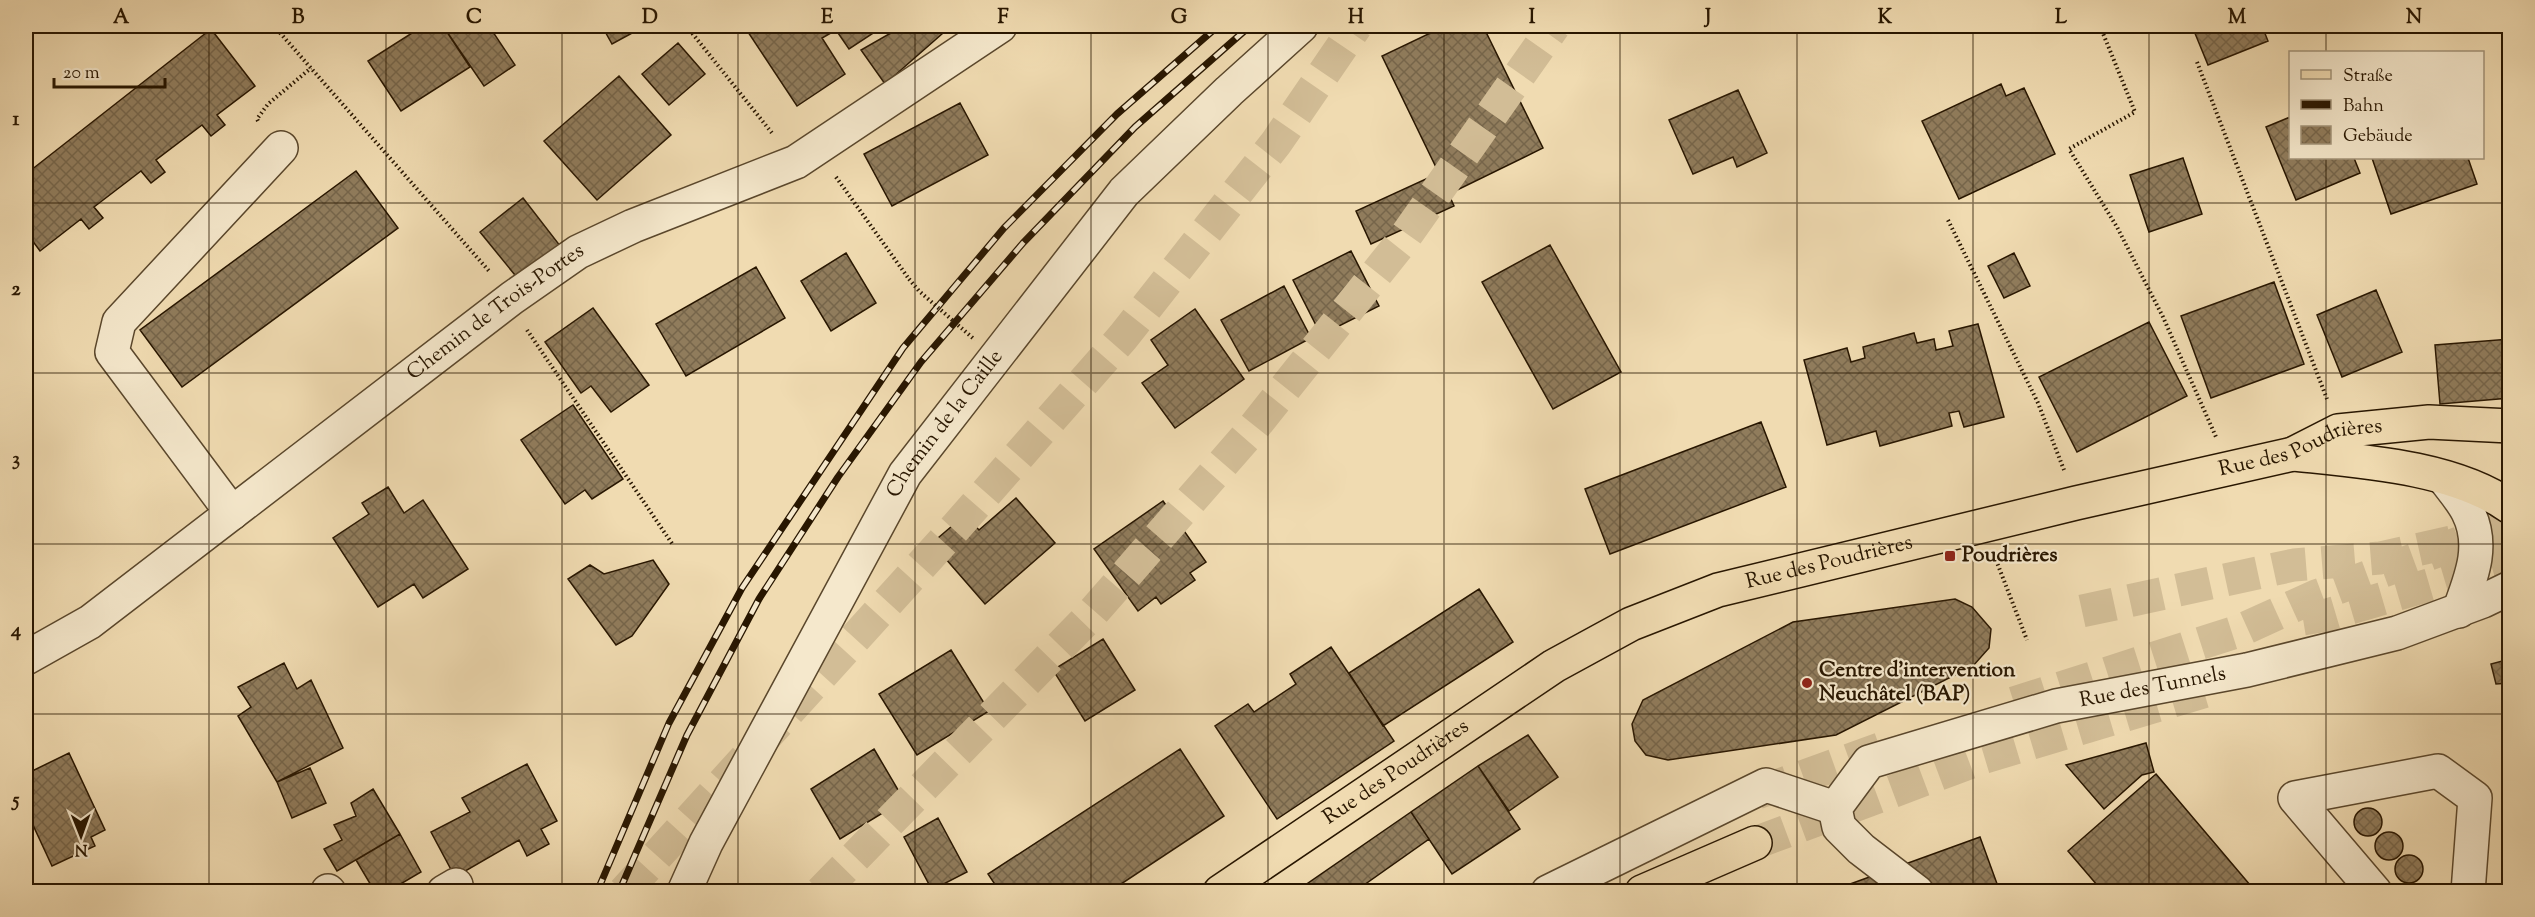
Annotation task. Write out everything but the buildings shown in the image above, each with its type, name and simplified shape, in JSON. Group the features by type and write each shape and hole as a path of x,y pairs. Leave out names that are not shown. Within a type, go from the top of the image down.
{"main road":[{"name":"Rue des Poudrières","path":"1220,891 1554,666 1631,624 1718,590 2076,502 2293,454 2338,431 2429,422 2510,426"},
{"path":"2293,454 2359,460 2444,478 2493,495 2510,507"},
{"path":"1642,891 1755,843"}],"street":[{"name":"Chemin de Trois-Portes","path":"26,658 90,622 510,300 578,252 624,230 796,162 1000,26"},
{"name":"Chemin de la Caille","path":"684,891 711,832 905,474 1124,192 1229,91 1301,26"},
{"path":"232,513 112,352 119,322 281,148"},
{"path":"2444,478 2468,512 2477,545 2474,565 2459,610"},
{"name":"Rue des Tunnels","path":"1837,817 1869,762 2056,706 2247,670 2397,633 2510,588"},
{"path":"2375,891 2295,798 2438,771 2475,798 2468,891"},
{"path":"1548,891 1766,785 1837,817 1861,849 1917,891"}],"path":[{"path":"274,26 510,300 673,545"},
{"path":"689,26 688,28 796,162"},
{"path":"2100,26 2135,112 2069,149 2117,227 2163,317 2217,440"},
{"path":"2197,62 2329,403"},
{"path":"281,148 283,132 277,124 263,125 257,119 268,104 311,68"},
{"path":"838,179 919,291 975,340"},
{"path":"1948,220 2038,403 2066,477"},
{"path":"1993,553 2027,640"}],"tunnel":[{"path":"624,892 957,526 1123,337 1276,143 1356,26"},
{"path":"821,892 1089,617 1246,437 1400,244 1554,26"},
{"path":"2014,703 2239,631 2316,596 2475,537 2510,527"},
{"path":"2082,611 2294,565 2380,558 2510,529"},
{"path":"2303,619 2327,615 2510,561"},
{"path":"1755,843 1982,758 2216,688"},
{"path":"1757,793 1891,745"}],"railway":[{"path":"597,892 669,723 742,588 903,348 1004,228 1117,114 1218,26"},
{"path":"619,892 687,735 759,599 838,477 921,362 1023,243 1135,127 1250,26"}],"place":[{"name":"Poudrières","path":"1950,556"},
{"name":"Centre d'intervention Neuchâtel (BAP)","path":"1807,683"}]}
